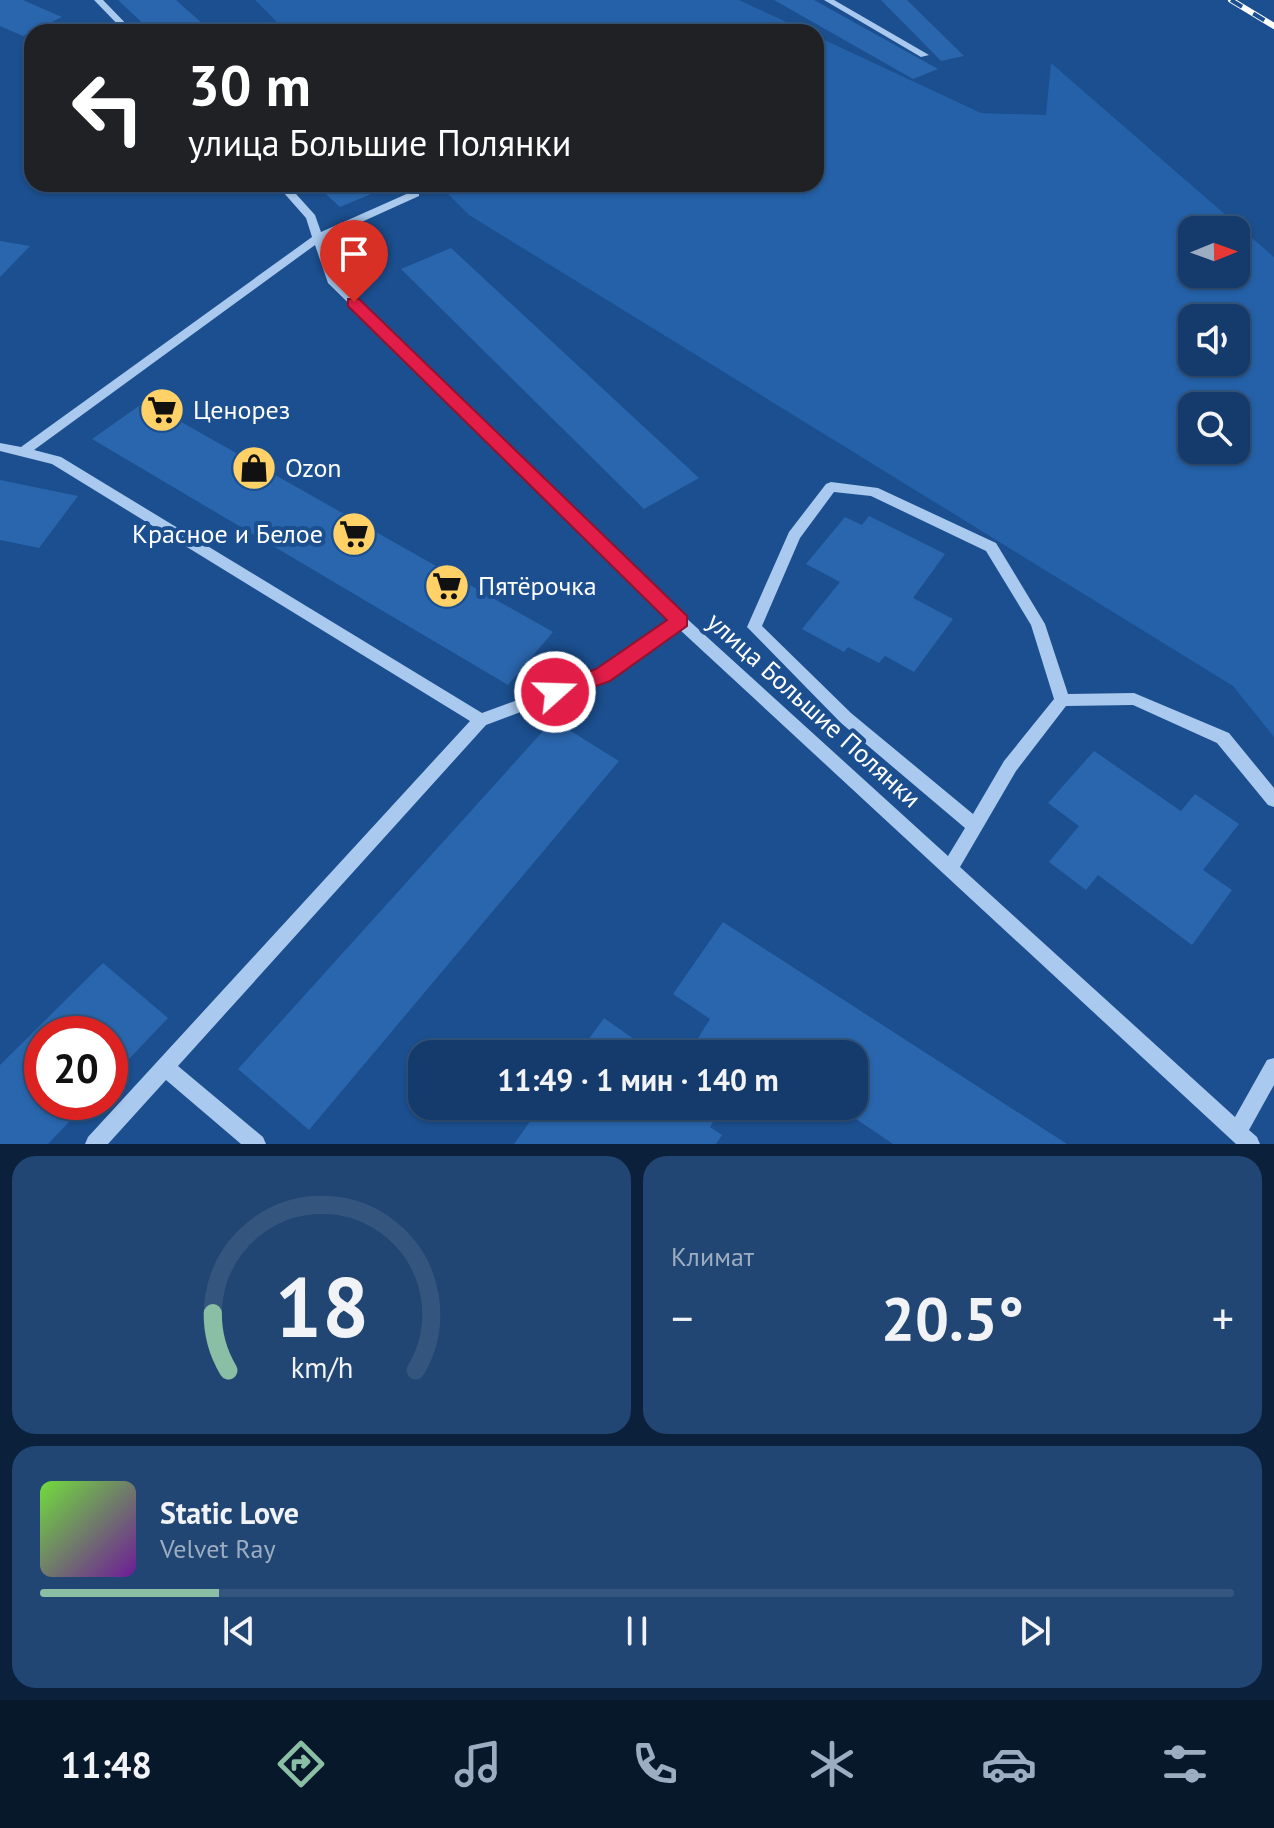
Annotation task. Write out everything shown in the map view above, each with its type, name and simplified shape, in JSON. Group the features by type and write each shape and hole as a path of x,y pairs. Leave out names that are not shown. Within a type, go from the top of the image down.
{"street":[{"path":"98,0 122,24"},
{"path":"828,0 924,55"},
{"name":"улица Большие Полянки","path":"288,192 311,217 332,281 680,621 1243,1138"},
{"path":"23,452 318,238 415,194"},
{"path":"0,447 56,460 481,720"},
{"path":"975,826 846,718 754,627 794,536 831,487 873,491 991,547 1038,624 1062,700"},
{"path":"95,1144 481,720 603,675 680,621"},
{"path":"1062,700 1134,699 1223,738 1274,800"},
{"path":"951,867 1010,766 1062,700"},
{"path":"1243,1138 1274,1067"},
{"path":"166,1068 256,1144"}],"shaded area":[{"path":"255,0 739,0 791,24 279,24"},
{"path":"824,40 981,113 1046,115 1051,63 1227,216 1178,216 1178,288 1250,288 1250,236 1274,257 1274,737 1233,686 469,215 446,192 824,192"}],"building":[{"path":"0,0 23,0 62,17 48,24 24,24 23,36 0,26"},
{"path":"118,0 176,0 203,24 144,24"},
{"path":"774,0 814,0 938,69 913,79 824,28 824,24 816,24"},
{"path":"881,0 907,0 964,56 941,61"},
{"path":"324,192 376,192 340,207"},
{"path":"0,241 30,246 0,277"},
{"path":"451,248 699,478 644,509 401,269"},
{"path":"146,401 553,632 508,685 92,439"},
{"path":"0,480 78,496 39,548 0,540"},
{"path":"869,516 945,554 913,598 953,619 914,672 885,656 879,663 848,647 844,652 802,629 840,582 806,564 845,517 862,525"},
{"path":"553,720 619,761 309,1130 238,1069"},
{"path":"1094,751 1181,811 1195,794 1239,824 1203,870 1232,890 1192,945 1098,875 1086,890 1049,862 1079,826 1048,803"},
{"path":"723,922 1067,1144 893,1144 858,1120 868,1120 868,1040 697,1040 710,1019 673,994"},
{"path":"103,963 168,1018 128,1060 128,1016 49,1016"},
{"path":"604,1018 635,1040 588,1040"},
{"path":"24,1041 24,1120 71,1120 48,1144 0,1144 0,1065"},
{"path":"531,1120 714,1120 710,1127 722,1135 716,1144 514,1144"}],"railway":[{"path":"1231,0 1274,26"}],"place":[{"name":"Ценорез","path":"162,410"},
{"name":"Ozon","path":"254,468"},
{"name":"Красное и Белое","path":"354,534"},
{"name":"Пятёрочка","path":"447,586"}],"route":[{"path":"354,302 680,621 603,675 555,692"}]}
